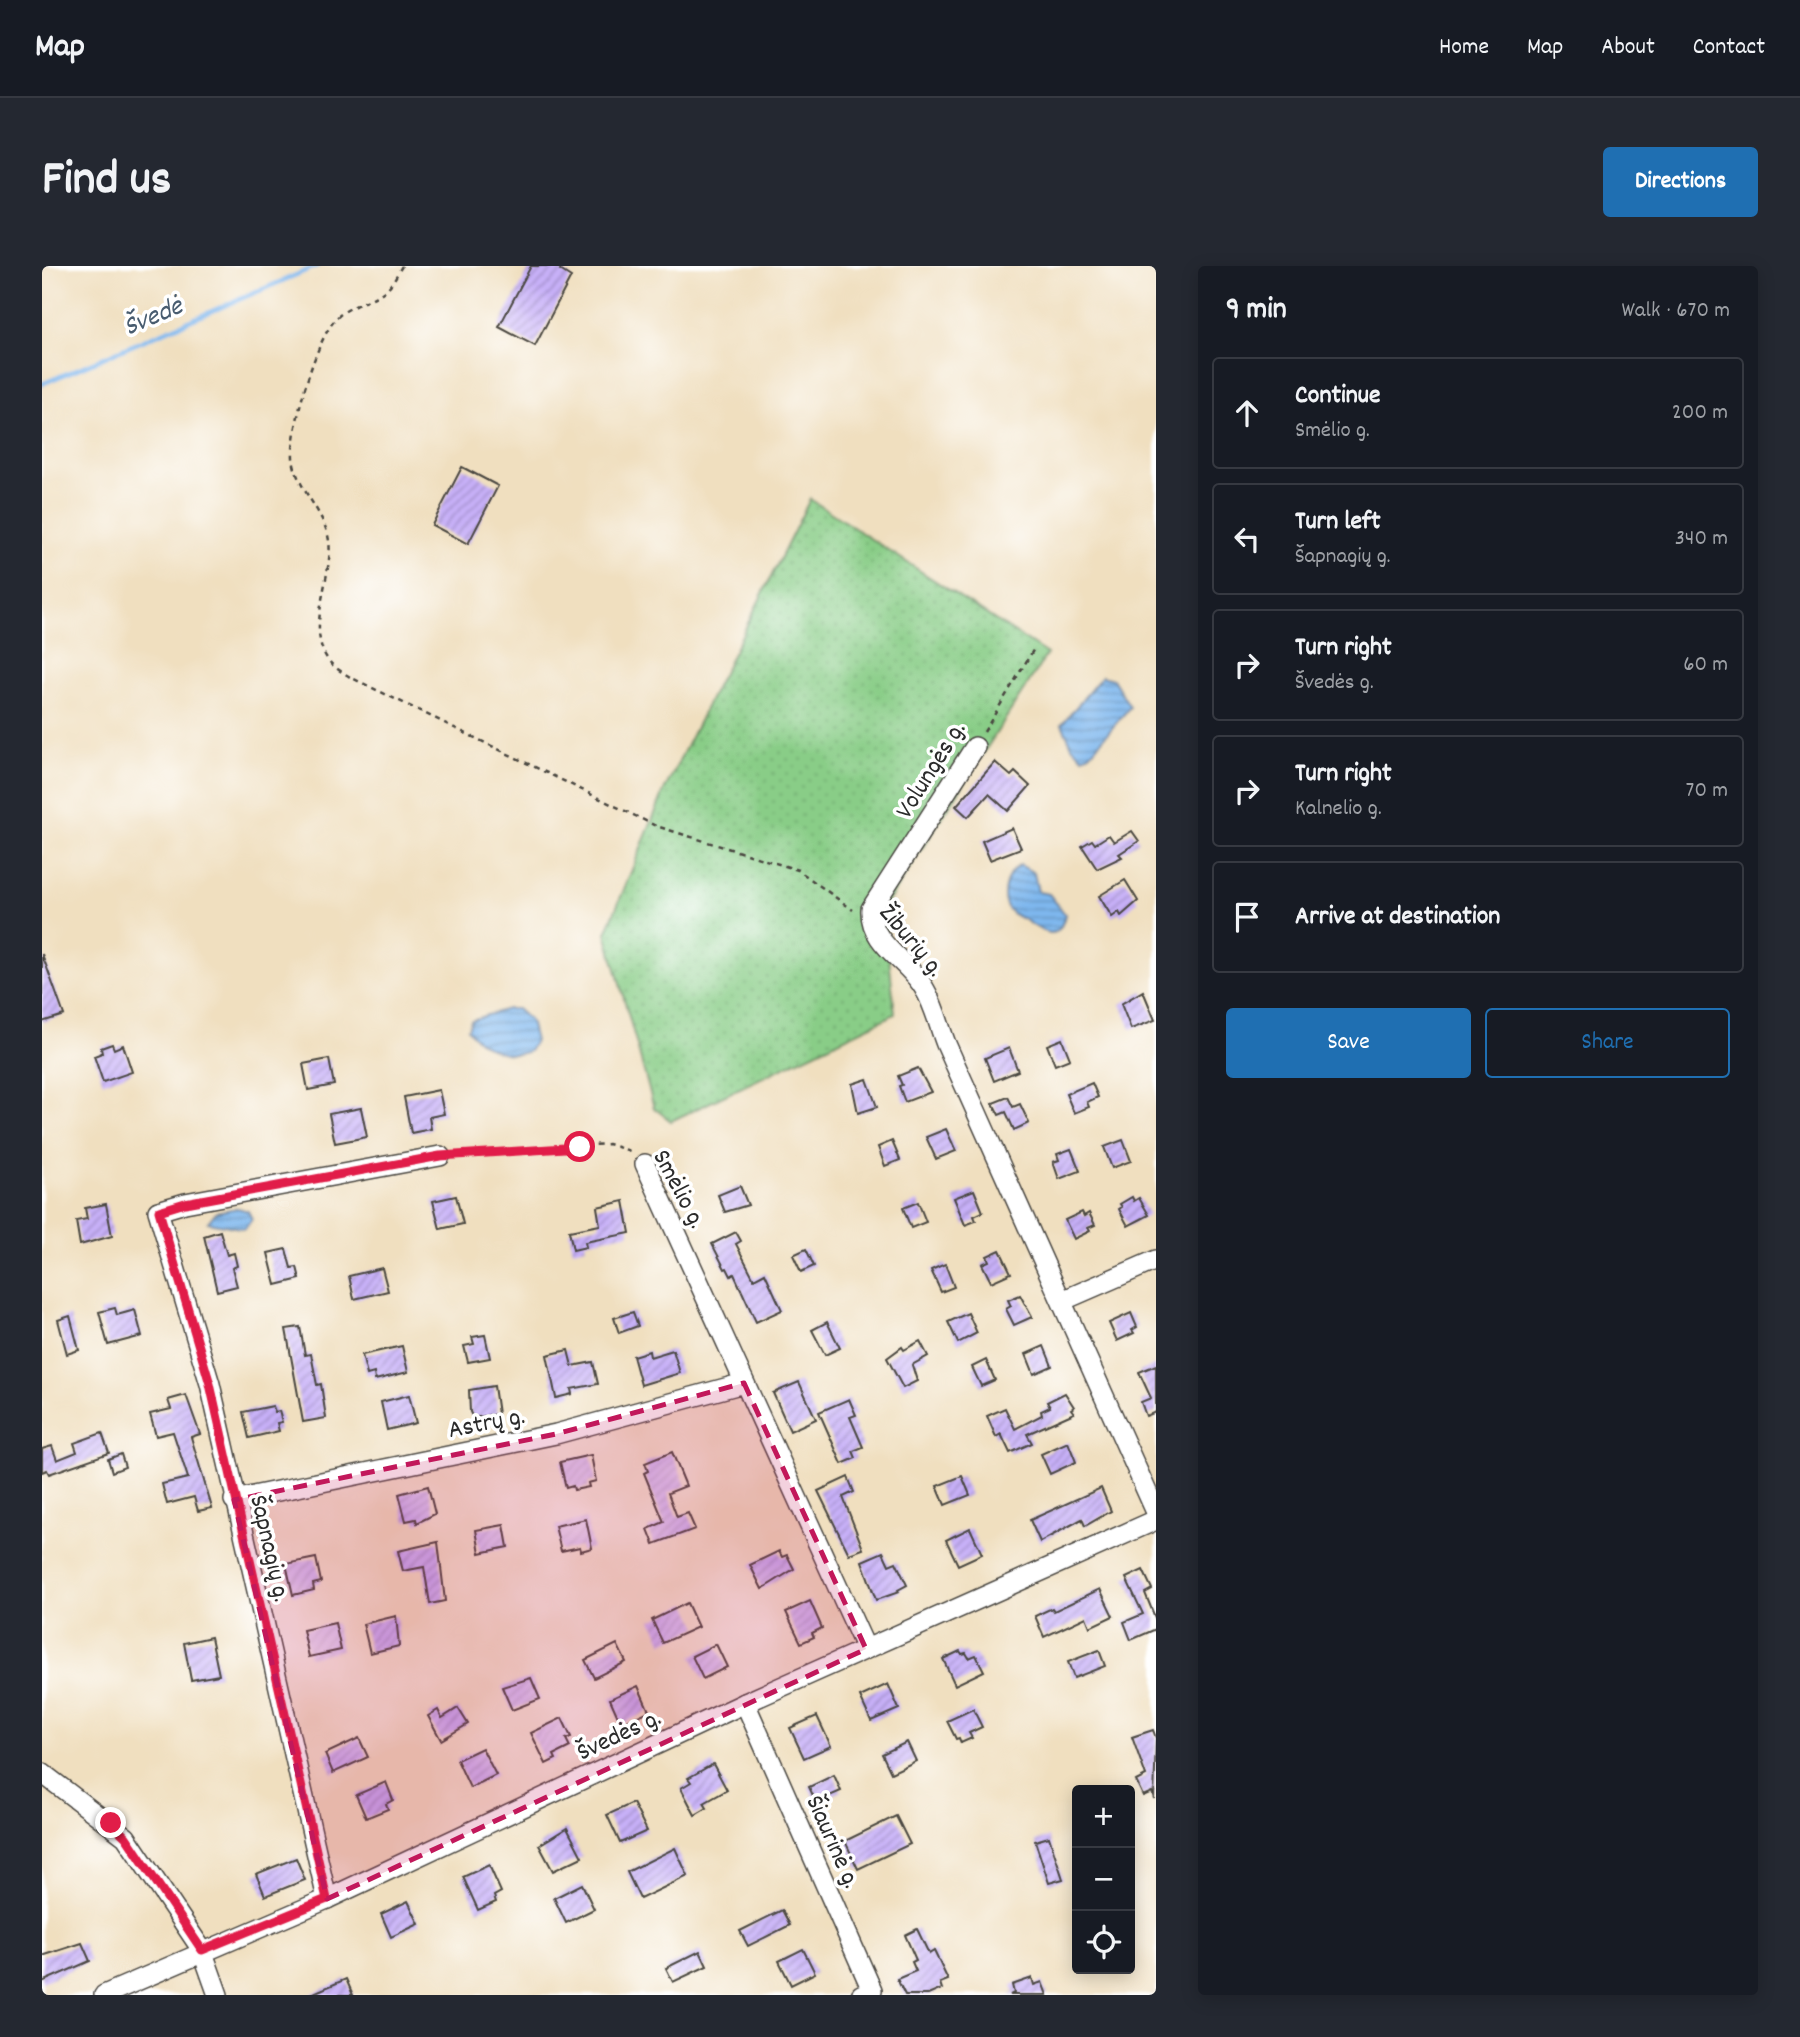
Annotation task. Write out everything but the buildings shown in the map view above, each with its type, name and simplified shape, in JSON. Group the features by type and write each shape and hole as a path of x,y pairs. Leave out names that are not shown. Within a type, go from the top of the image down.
{"street":[{"name":"Volungės g.","path":"870,919 871,909 975,747"},
{"name":"Žiburių g.","path":"870,919 882,941 924,987 946,1044 1064,1300 1156,1512"},
{"name":"Šapnagių g.","path":"327,1899 208,1377 159,1211 185,1203 440,1156"},
{"name":"Smėlio g.","path":"645,1164 866,1649"},
{"path":"1064,1300 1156,1260"},
{"name":"Astrų g.","path":"234,1500 556,1434 744,1383"},
{"name":"Švedės g.","path":"104,1995 202,1950 327,1899 746,1703 1156,1520"},
{"name":"Šiaurinė g.","path":"746,1703 872,1990 861,1995"},
{"path":"42,1773 126,1837 202,1950 218,1995"}],"path":[{"name":"Žiburių g.","path":"402,266 386,291 339,315 320,345 311,368 296,431 293,457 296,473 322,521 330,542 318,628 328,661 350,677 656,826 798,870 870,919"},
{"name":"Volungės g.","path":"975,747 1035,647"},
{"name":"Smėlio g.","path":"440,1156 608,1144 628,1149 645,1164"}],"highlighted area":[{"path":"744,1383 866,1649 327,1899 234,1500 556,1434"}],"green space":[{"path":"810,499 1047,654 884,908 895,1014 671,1121 654,1108 606,933 665,789"}],"water":[{"path":"1102,676 1113,679 1130,707 1090,754 1083,757 1072,746 1062,724"},
{"path":"1020,865 1034,873 1038,892 1049,894 1065,914 1058,930 1049,933 1043,931 1014,915 1007,907 1004,894 1007,880"},
{"path":"507,1009 517,1009 530,1021 535,1041 529,1051 513,1054 495,1050 480,1041 468,1029 471,1020"},
{"path":"238,1208 248,1211 252,1219 245,1229 208,1222 216,1212"}],"waterway":[{"name":"Švedė","path":"42,384 317,266"}],"route":[{"path":"111,1823 126,1837 202,1950 327,1899 234,1500 210,1384 159,1211 185,1203 440,1156 580,1147"}]}
